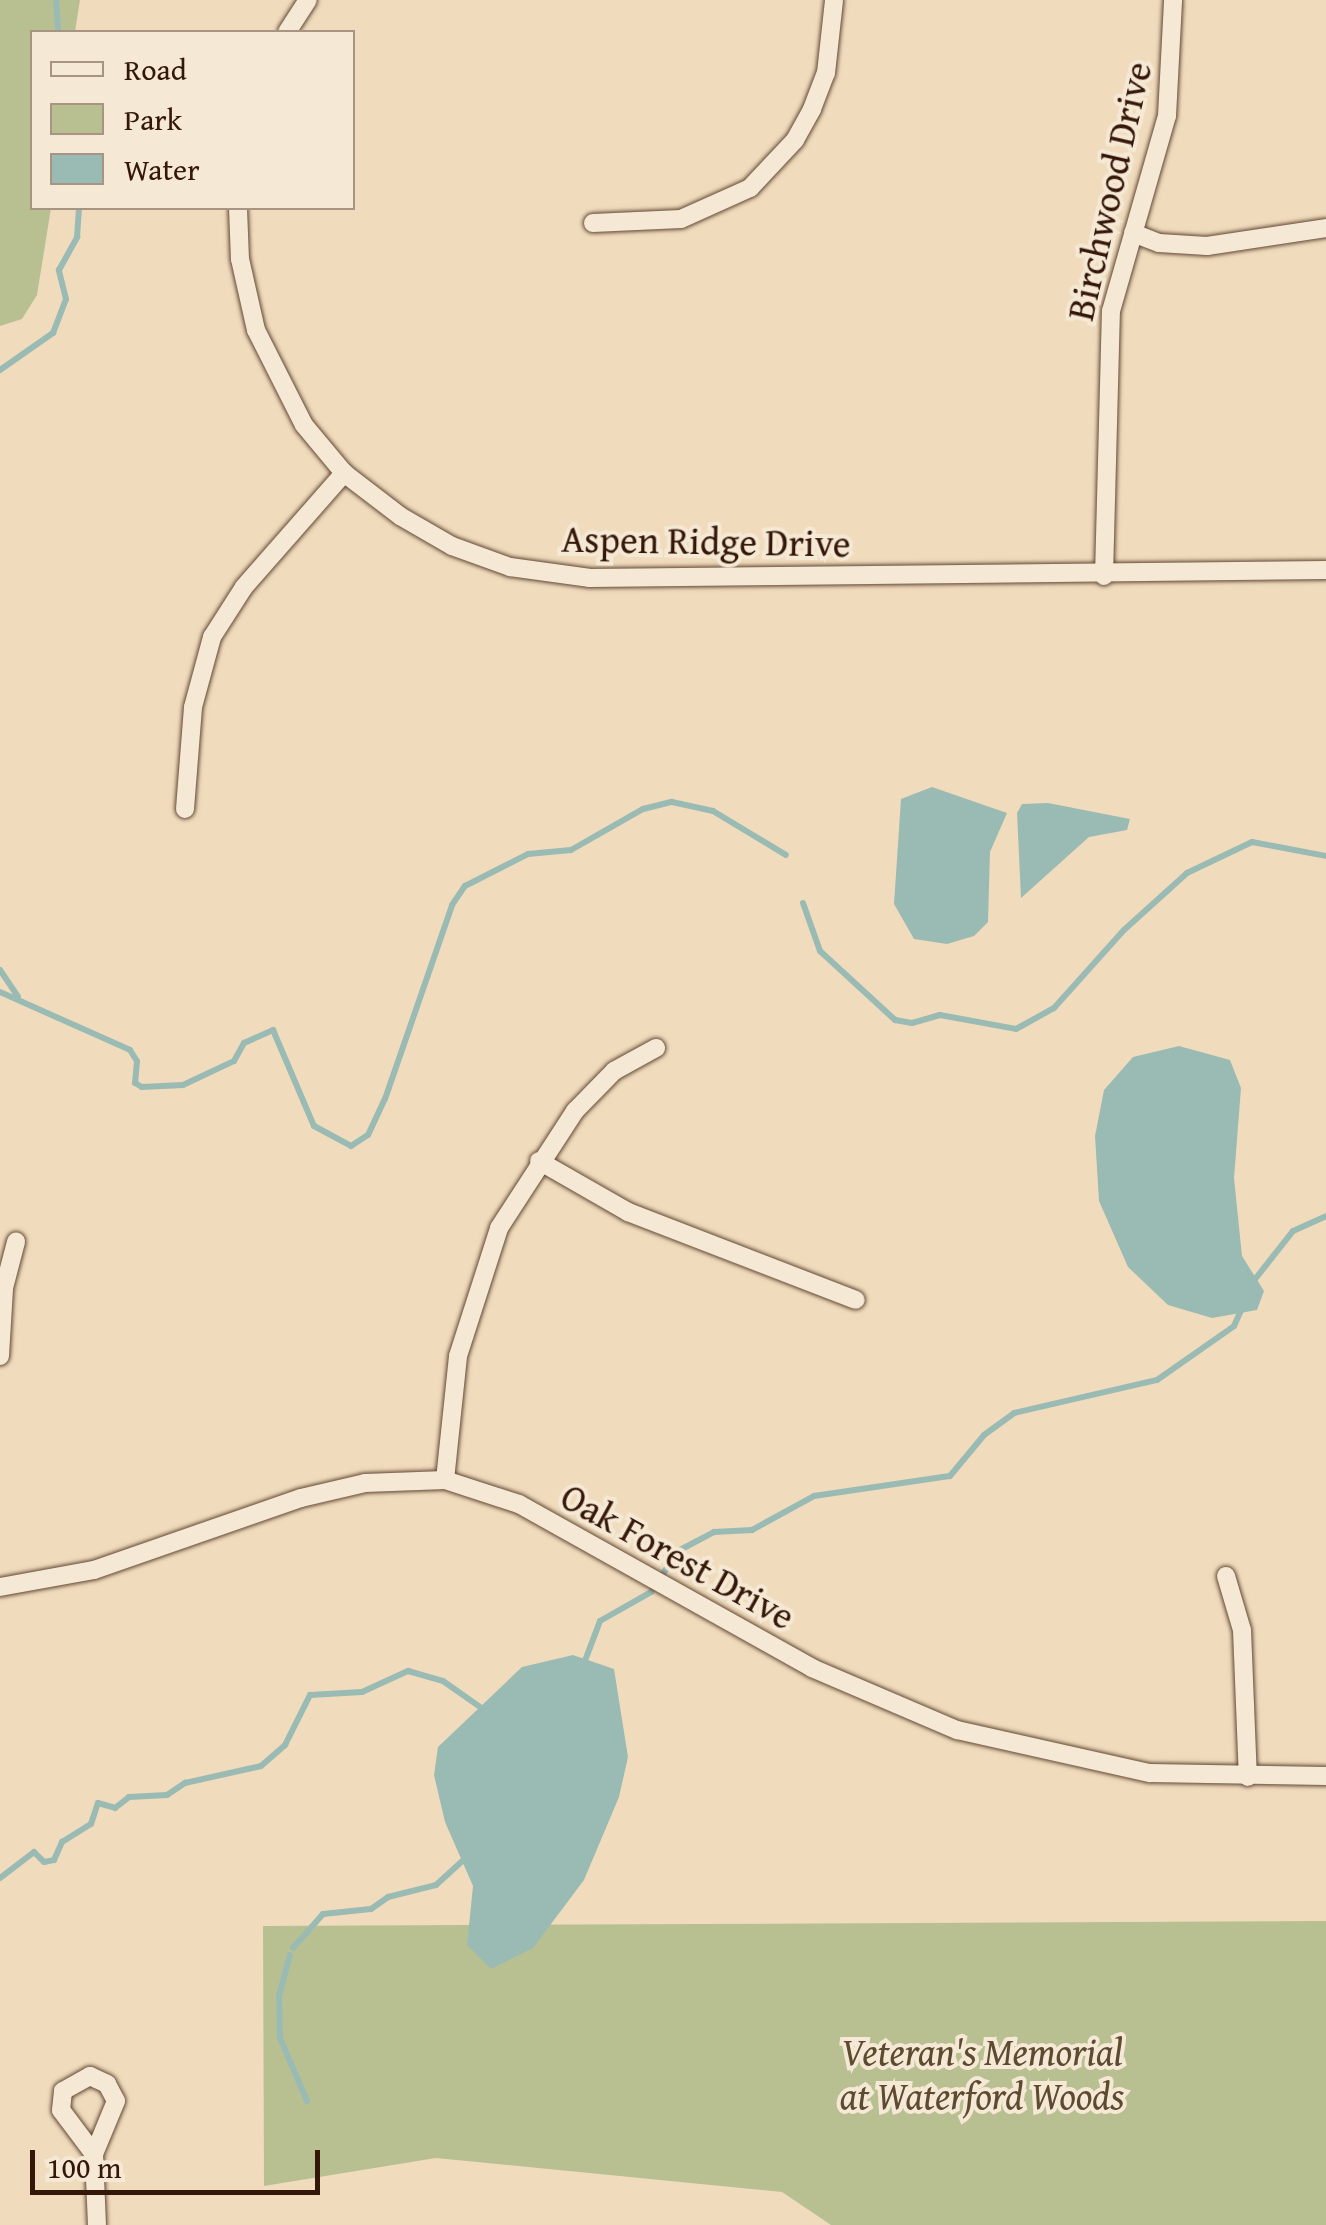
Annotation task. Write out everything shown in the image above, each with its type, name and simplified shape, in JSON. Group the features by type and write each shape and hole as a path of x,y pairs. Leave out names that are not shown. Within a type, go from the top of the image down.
{"street":[{"path":"288,30 308,0"},
{"path":"593,223 681,218 750,188 795,140 812,110 826,72 834,0"},
{"name":"Birchwood Drive","path":"1104,576 1107,350 1133,232 1166,116 1173,0"},
{"name":"Aspen Ridge Drive","path":"238,210 244,288 268,361 304,425 344,473 452,546 510,566 590,578 1104,576 1326,570"},
{"path":"1133,232 1159,243 1207,246 1326,228"},
{"path":"184,808 193,707 212,637 244,587 344,473"},
{"path":"445,1480 448,1406 473,1292 499,1228 539,1160 614,1071 656,1048"},
{"path":"539,1160 679,1235 856,1300"},
{"path":"0,1356 4,1288 16,1242"},
{"name":"Oak Forest Drive","path":"0,1587 94,1570 349,1487 445,1480 519,1504 897,1709 1026,1748 1150,1773 1326,1776"},
{"path":"1226,1576 1242,1630 1248,1777"},
{"path":"94,2154 96,2225"}],"green space":[{"path":"0,0 80,0 75,30 30,30 30,210 51,210 37,295 22,319 0,326"},
{"name":"Veteran's Memorial at Waterford Woods","path":"1326,1921 1326,2225 831,2225 782,2192 436,2158 264,2186 263,1926"}],"water":[{"path":"932,787 1007,813 990,852 988,922 974,936 947,944 914,939 894,904 901,799"},
{"path":"1048,803 1130,819 1127,830 1089,837 1021,898 1017,813 1022,804"},
{"path":"1179,1046 1230,1060 1241,1088 1234,1178 1242,1256 1264,1291 1257,1310 1212,1318 1168,1305 1128,1267 1099,1201 1095,1136 1104,1090 1133,1057"},
{"path":"573,1655 614,1669 628,1757 619,1797 584,1880 533,1948 491,1969 467,1945 473,1886 445,1822 434,1775 438,1747 522,1667"}],"waterway":[{"path":"56,0 58,30"},
{"path":"0,370 53,333 66,299 59,270 77,237 79,210"},
{"path":"0,992 130,1050 137,1061 135,1083 142,1087 183,1085 234,1061 244,1043 273,1030 314,1126 351,1146 368,1135 385,1099 452,905 465,886 528,854 571,850 643,809 672,802 713,811 786,855"},
{"path":"803,903 820,951 895,1020 912,1023 940,1015 1016,1029 1054,1008 1124,930 1187,873 1252,842 1326,856"},
{"path":"0,970 18,997"},
{"path":"1252,1283 1293,1231 1326,1216"},
{"path":"583,1666 600,1621 651,1592 678,1551 714,1532 752,1530 814,1496 950,1476 984,1435 1014,1413 1157,1380 1234,1326 1242,1308"},
{"path":"0,1878 34,1852 44,1862 54,1860 62,1842 91,1824 98,1803 115,1808 129,1797 167,1795 185,1783 261,1766 285,1745 310,1695 362,1692 408,1671 443,1681 483,1709"},
{"path":"293,1948 323,1914 371,1909 388,1897 436,1885 470,1854"},
{"path":"290,1955 279,1996 280,2038 307,2101"}]}
